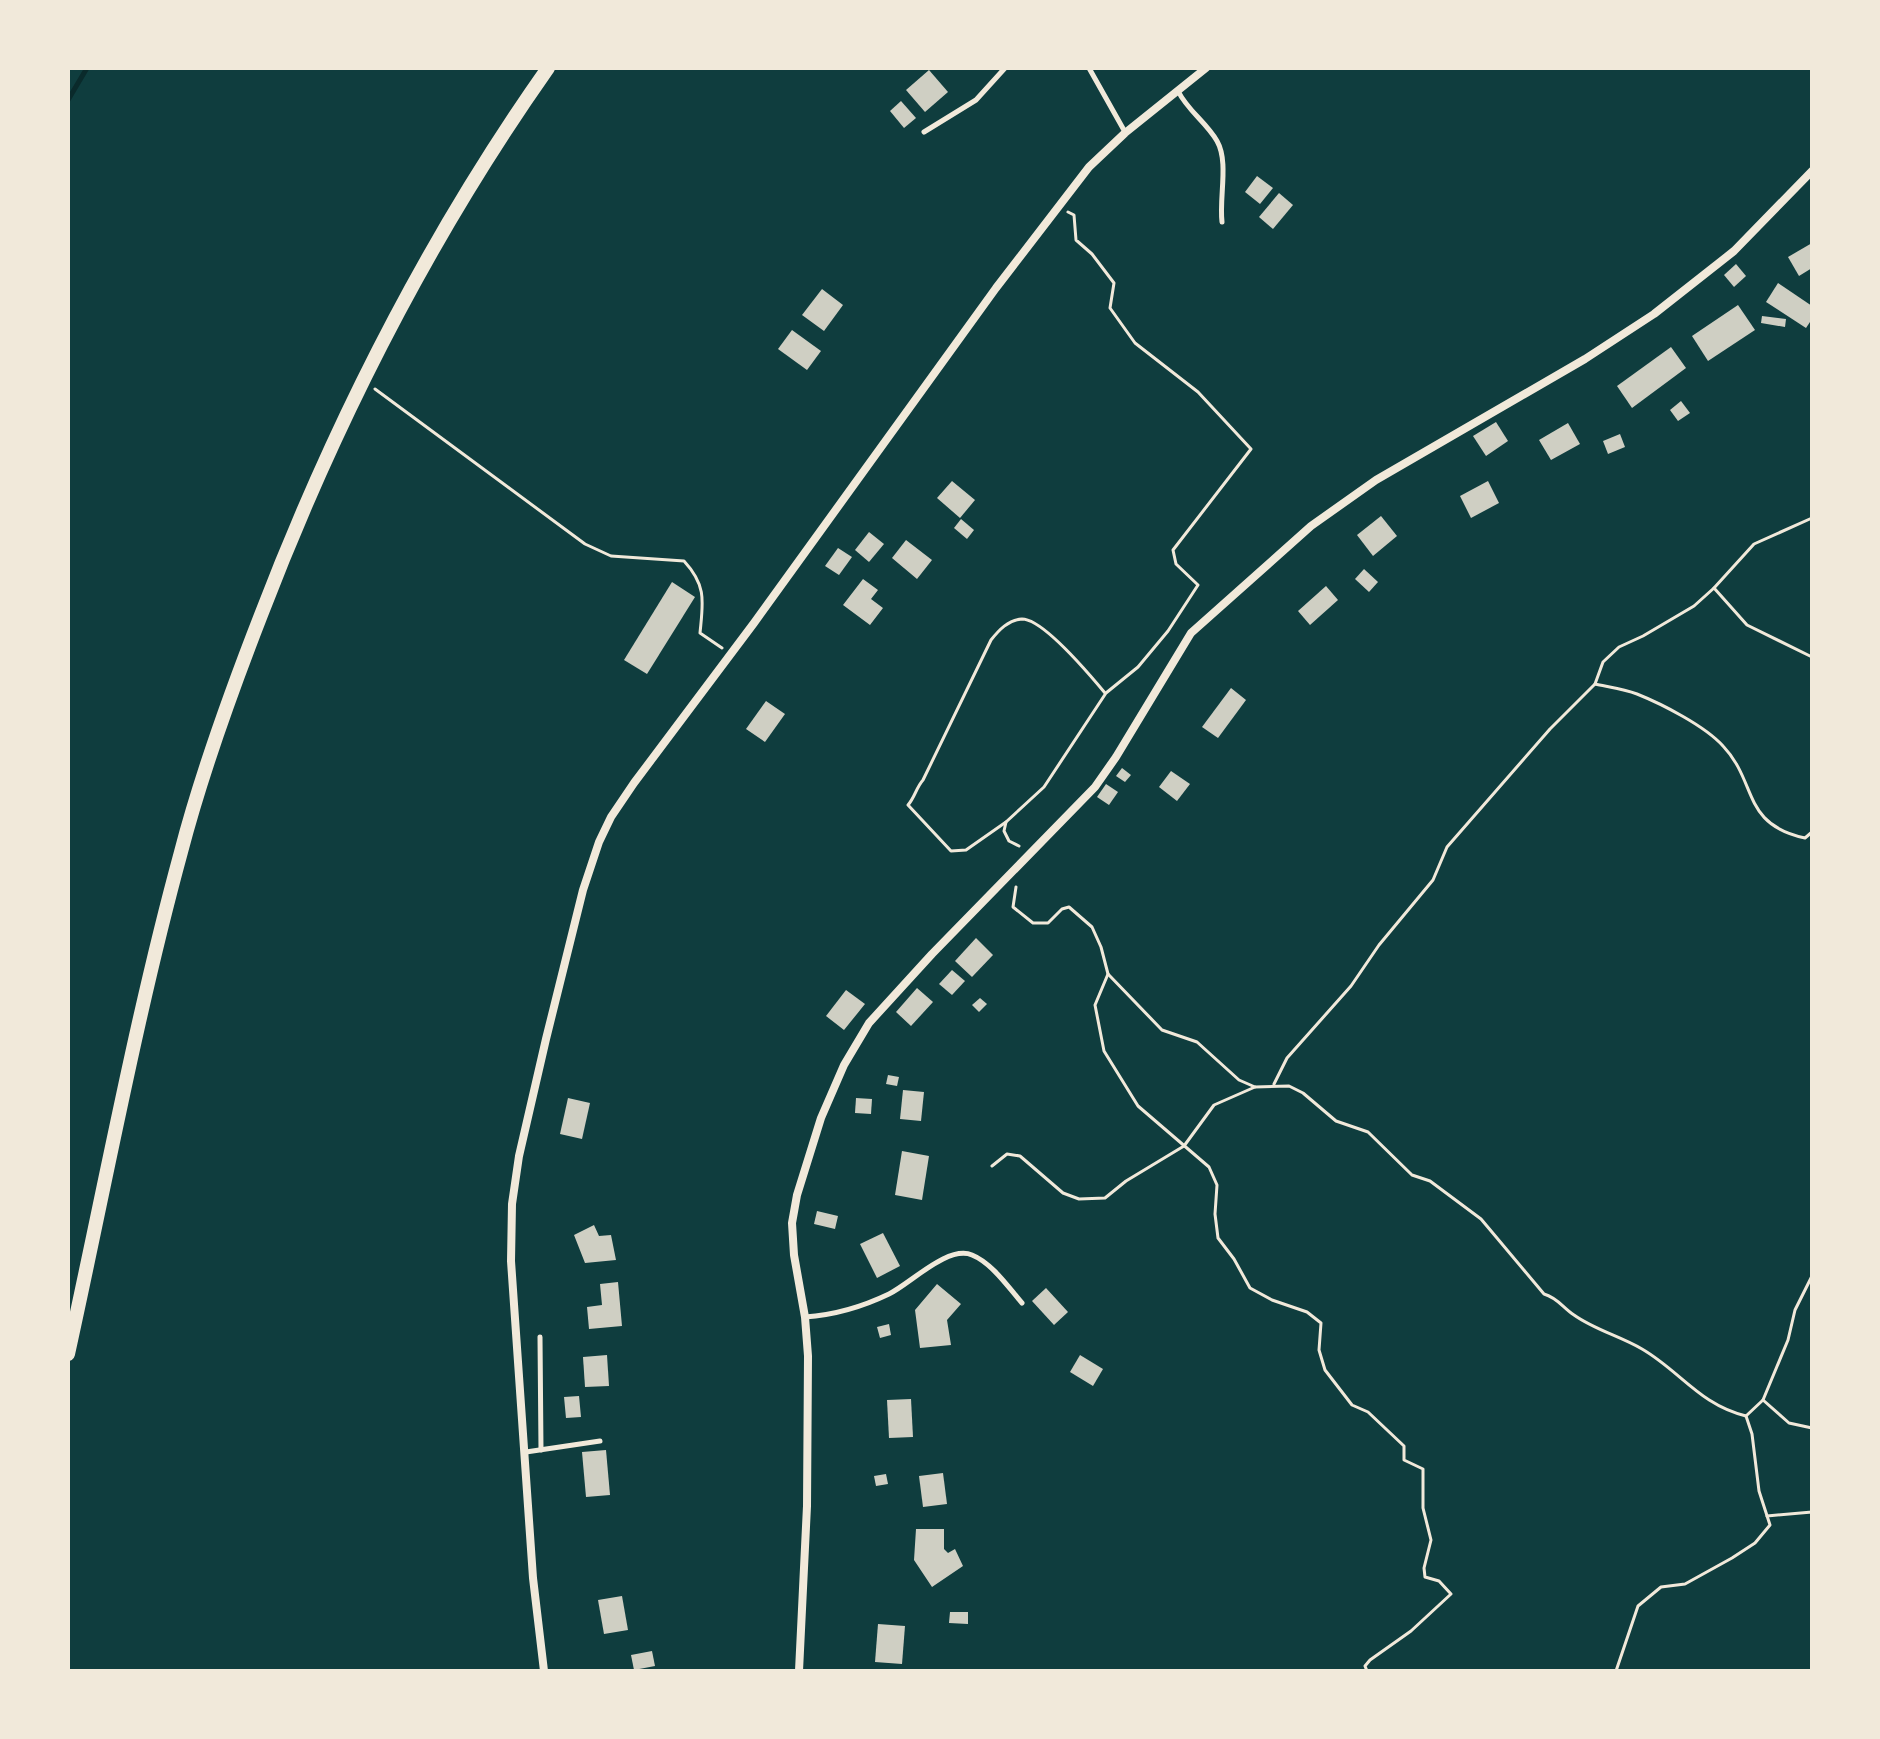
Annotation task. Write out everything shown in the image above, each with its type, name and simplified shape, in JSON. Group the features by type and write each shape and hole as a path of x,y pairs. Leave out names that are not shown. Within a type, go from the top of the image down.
{"main road":[{"path":"68,1354 160,936 200,785 241,665 286,549 362,379 472,182 548,68"}],"street":[{"path":"544,1671 533,1578 511,1261 513,1190 521,1144 580,902 599,842 611,817 634,783 996,288 1089,167 1125,133 1206,68"},
{"path":"799,1671 808,1465 808,1356 792,1223 797,1195 821,1118 844,1065 869,1023 1095,787 1191,633 1247,581 1311,526 1376,480 1585,359 1654,314 1734,251 1812,171"}],"lane":[{"path":"924,132 976,100 1005,68"},
{"path":"1089,68 1125,133"},
{"path":"1177,90 1183,102 1219,143 1224,160 1220,197 1222,222"},
{"path":"805,1317 845,1312 879,1298 951,1255 962,1253 974,1256 986,1265 1022,1303"},
{"path":"540,1337 541,1450"},
{"path":"526,1452 600,1441"}],"path":[{"path":"1059,206 1074,215 1076,240 1092,254 1114,283 1110,308 1135,343 1198,392 1251,449 1173,550 1176,564 1198,585 1192,595 1168,631 1138,667 1106,693 1044,787 1006,822 966,850 951,851 908,805 915,797 916,788 923,780 991,640 1008,623 1026,619 1036,623 1071,653 1106,693"},
{"path":"362,379 585,544 611,556 684,561 696,574 703,592 700,633 731,653"},
{"path":"1274,1084 1287,1058 1351,986 1379,945 1433,880 1447,847 1550,729 1595,684 1603,662 1619,647 1694,606 1754,544 1812,518"},
{"path":"1714,588 1747,625 1812,657"},
{"path":"1595,684 1637,694 1688,721 1722,745 1738,767 1755,809 1786,834 1805,838 1812,832"},
{"path":"1006,822 1004,831 1009,841 1031,854"},
{"path":"1016,886 1013,907 1033,923 1048,923 1062,909 1069,907 1078,913 1092,927 1108,974 1162,1030 1197,1042 1239,1080 1255,1087"},
{"path":"1108,974 1095,1005 1104,1051 1138,1106 1209,1167 1217,1185 1215,1214 1218,1238 1250,1288 1272,1300 1307,1312 1321,1323 1319,1350 1325,1370 1352,1405 1368,1412 1393,1433 1404,1446 1404,1460 1423,1469 1423,1508 1431,1540 1424,1568 1425,1577 1439,1581 1451,1594 1411,1631 1370,1660 1365,1666 1367,1671"},
{"path":"992,1166 1007,1154 1020,1156 1063,1193 1090,1200 1105,1198 1126,1181 1184,1146 1214,1105 1255,1087 1274,1084 1289,1086 1303,1093 1336,1121 1368,1132 1412,1175 1430,1181 1481,1219 1544,1294 1554,1297 1574,1315 1662,1361 1708,1401 1729,1412 1746,1416"},
{"path":"1746,1416 1763,1400 1788,1340 1795,1310 1812,1276"},
{"path":"1763,1400 1789,1423 1812,1428"},
{"path":"1616,1671 1638,1606 1661,1587 1685,1584 1755,1543 1770,1525 1759,1491 1752,1434 1746,1416"},
{"path":"1767,1516 1812,1512"}],"building":[{"path":"929,70 948,92 925,112 906,90"},
{"path":"901,101 916,118 904,128 890,111"},
{"path":"1257,176 1273,188 1260,204 1245,192"},
{"path":"1279,193 1293,205 1273,229 1259,217"},
{"path":"1812,243 1812,268 1799,276 1788,257"},
{"path":"1736,264 1746,276 1734,287 1724,275"},
{"path":"1778,283 1812,306 1812,319 1806,328 1766,302"},
{"path":"822,289 843,305 824,331 802,315"},
{"path":"1738,305 1755,330 1708,361 1692,336"},
{"path":"1762,316 1786,319 1785,327 1761,323"},
{"path":"792,330 821,351 807,370 778,349"},
{"path":"1671,347 1686,368 1632,408 1617,386"},
{"path":"1681,401 1690,413 1678,421 1670,410"},
{"path":"1496,422 1508,441 1486,456 1473,436"},
{"path":"1568,423 1580,444 1551,460 1539,440"},
{"path":"1620,434 1625,447 1608,454 1603,441"},
{"path":"952,481 975,500 960,518 937,498"},
{"path":"1488,481 1499,503 1471,518 1460,496"},
{"path":"1381,516 1397,536 1373,556 1357,535"},
{"path":"961,519 974,530 967,539 954,528"},
{"path":"869,532 884,544 869,562 855,550"},
{"path":"906,540 932,560 917,579 892,558"},
{"path":"838,548 852,557 839,575 825,566"},
{"path":"1364,569 1378,582 1369,592 1355,579"},
{"path":"863,579 878,590 871,599 883,608 870,625 843,605"},
{"path":"672,582 695,597 647,674 624,660"},
{"path":"1326,586 1338,600 1310,625 1298,611"},
{"path":"1231,688 1246,700 1218,738 1202,727"},
{"path":"766,701 785,714 765,742 746,729"},
{"path":"1122,768 1131,775 1125,782 1116,776"},
{"path":"1171,771 1190,784 1177,801 1159,787"},
{"path":"1106,784 1118,792 1109,805 1097,797"},
{"path":"976,938 993,955 972,977 955,961"},
{"path":"952,970 965,981 952,995 939,984"},
{"path":"917,988 933,1002 911,1026 896,1012"},
{"path":"846,990 865,1004 844,1030 826,1016"},
{"path":"980,998 987,1004 979,1012 972,1005"},
{"path":"888,1075 899,1077 897,1086 886,1084"},
{"path":"903,1090 924,1092 921,1121 900,1119"},
{"path":"568,1098 590,1103 582,1139 560,1134"},
{"path":"856,1098 872,1099 871,1114 855,1113"},
{"path":"902,1151 929,1156 922,1200 895,1195"},
{"path":"817,1211 838,1216 835,1229 814,1224"},
{"path":"594,1225 599,1236 611,1235 616,1260 585,1263 574,1235"},
{"path":"883,1233 900,1266 877,1278 860,1244"},
{"path":"618,1282 622,1326 589,1329 587,1307 602,1305 600,1284"},
{"path":"937,1284 961,1304 947,1320 951,1345 920,1348 915,1310"},
{"path":"1046,1288 1068,1312 1054,1325 1032,1301"},
{"path":"889,1324 891,1335 880,1338 877,1327"},
{"path":"607,1355 609,1386 585,1387 583,1357"},
{"path":"1080,1355 1103,1369 1093,1386 1070,1372"},
{"path":"579,1396 581,1417 566,1418 564,1397"},
{"path":"911,1399 913,1437 889,1438 887,1400"},
{"path":"606,1450 610,1495 586,1497 582,1452"},
{"path":"943,1473 947,1504 923,1507 919,1476"},
{"path":"886,1474 888,1484 876,1486 874,1476"},
{"path":"916,1529 944,1529 944,1549 948,1553 955,1549 963,1566 932,1587 914,1560"},
{"path":"622,1596 628,1630 604,1634 598,1600"},
{"path":"950,1612 968,1612 968,1624 949,1623"},
{"path":"878,1624 905,1626 902,1664 875,1662"},
{"path":"652,1651 655,1666 634,1670 631,1655"}],"waterway":[{"path":"68,100 87,68"}]}
